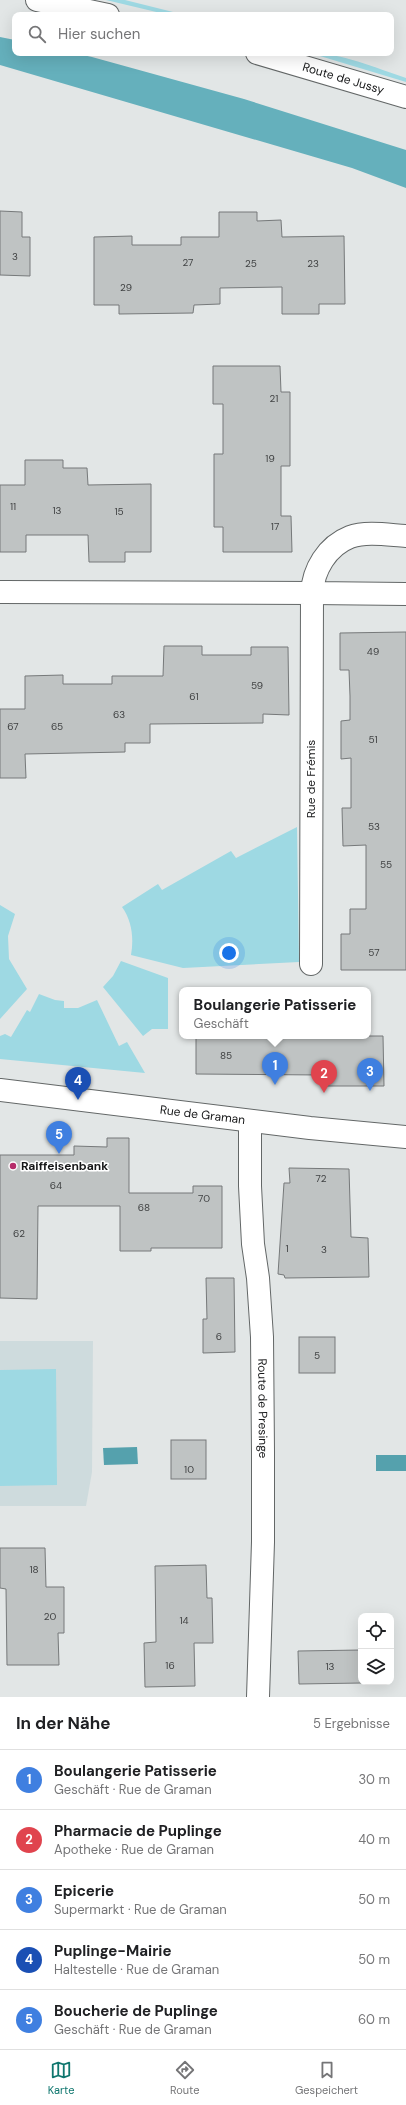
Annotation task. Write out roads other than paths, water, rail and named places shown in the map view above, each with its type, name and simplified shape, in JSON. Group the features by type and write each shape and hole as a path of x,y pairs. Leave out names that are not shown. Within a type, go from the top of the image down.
{"street":[{"path":"37,0 94,12"},
{"name":"Route de Jussy","path":"267,56 406,97"},
{"name":"Rue de Frémis","path":"312,964 312,581 315,571 322,560 341,542 351,537 362,535 406,536"},
{"path":"0,592 406,594"},
{"name":"Rue de Graman","path":"0,1090 250,1121 406,1137"},
{"name":"Route de Presinge","path":"250,1121 250,1186 253,1244 258,1278 262,1337 263,1531 258,1697"}],"place":[{"name":"Boulangerie Patisserie","path":"275,1085"},
{"name":"Epicerie","path":"370,1091"},
{"name":"Pharmacie de Puplinge","path":"324,1093"},
{"name":"Puplinge-Mairie","path":"78,1100"},
{"name":"Boucherie de Puplinge","path":"59,1154"},
{"name":"Raiffeisenbank","path":"13,1166"}]}
